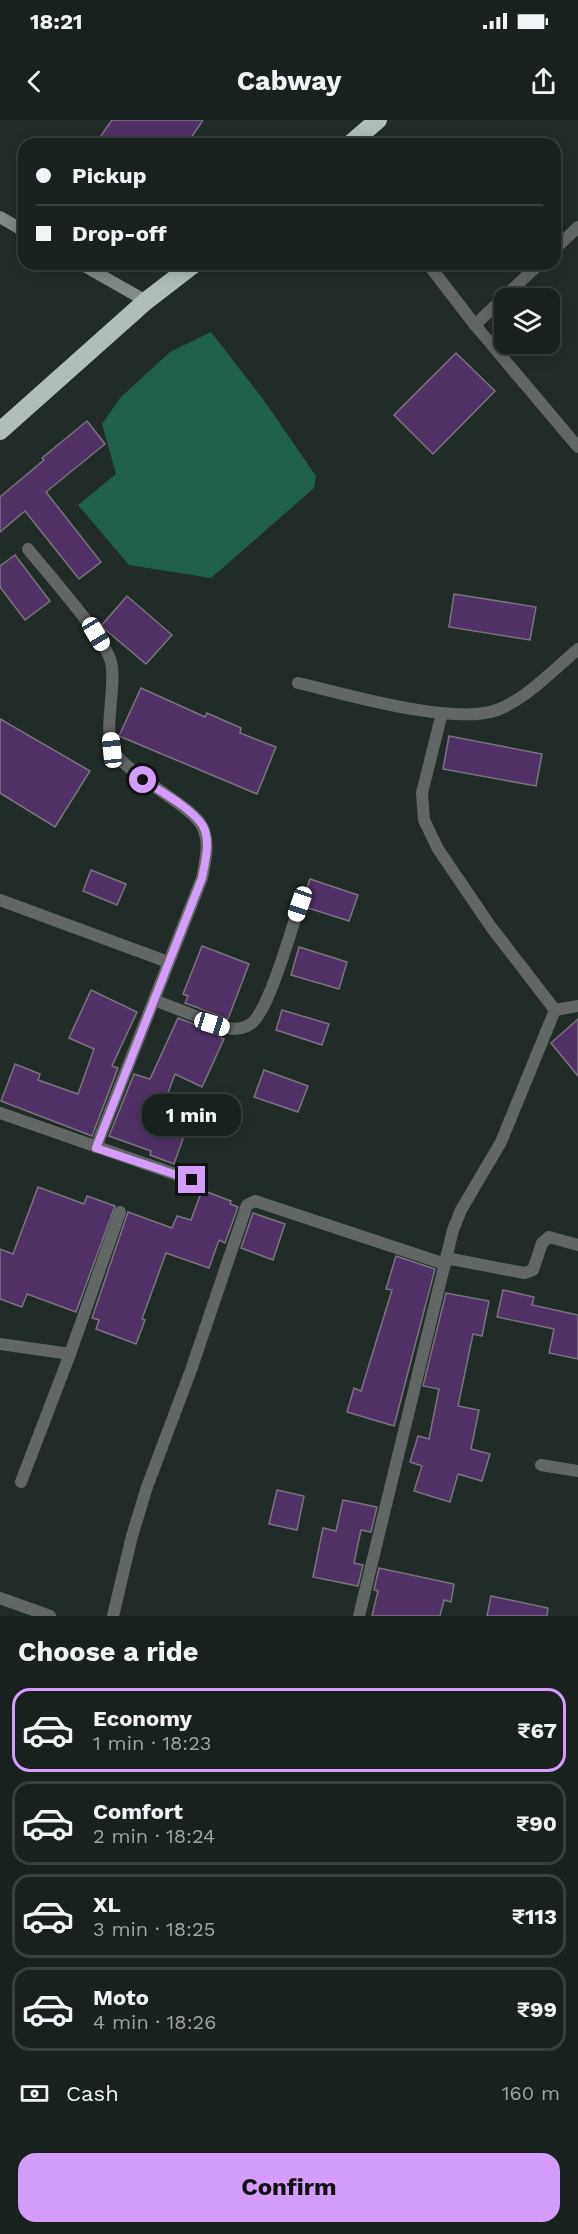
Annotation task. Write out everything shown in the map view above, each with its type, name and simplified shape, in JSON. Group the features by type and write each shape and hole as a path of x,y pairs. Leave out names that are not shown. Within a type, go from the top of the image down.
{"highway":[{"path":"357,138 378,120"},
{"path":"0,431 146,301 186,270"}],"street":[{"path":"0,217 18,228"},
{"path":"561,243 578,227"},
{"path":"92,270 146,301"},
{"path":"433,270 475,325 578,447"},
{"path":"475,325 533,270"},
{"path":"28,549 96,634 111,660 114,679 109,727 112,750 128,769 188,811 203,827 207,851 202,878 96,1148"},
{"path":"298,683 442,713 473,715 498,709 545,678 578,649"},
{"path":"442,713 422,793 424,820 438,849 491,927 555,1010"},
{"path":"0,900 168,962"},
{"path":"154,1000 226,1028 246,1027 262,1011 300,904"},
{"path":"555,1010 578,1006"},
{"path":"359,1616 453,1230 461,1210 501,1142 555,1010"},
{"path":"0,1113 192,1180"},
{"path":"113,1616 132,1536 147,1486 191,1370 247,1205 255,1201 445,1261 524,1273 533,1270 542,1244 549,1237 578,1245"},
{"path":"21,1482 70,1354 120,1212"},
{"path":"0,1344 70,1354"},
{"path":"542,1465 578,1471"},
{"path":"0,1598 50,1616"}],"shaded area":[{"path":"211,332 263,399 316,476 314,488 211,578 129,565 78,505 116,474 102,424 121,397 170,352"}],"building":[{"path":"112,120 203,120 191,138 99,138"},
{"path":"456,353 495,391 433,454 394,415"},
{"path":"87,421 105,444 46,492 101,562 79,579 25,511 0,532 0,497"},
{"path":"15,555 50,601 25,620 0,587 0,566"},
{"path":"454,594 536,607 530,640 449,627"},
{"path":"127,596 172,635 146,664 101,626"},
{"path":"141,688 205,717 207,713 241,728 240,733 276,747 257,794 119,736"},
{"path":"0,719 90,771 55,827 0,793"},
{"path":"449,736 542,754 536,786 443,769"},
{"path":"91,870 126,884 117,905 83,891"},
{"path":"310,879 358,895 349,921 308,908 308,902 304,897"},
{"path":"202,946 249,964 228,1019 185,1003 188,996 183,994"},
{"path":"299,947 347,962 339,989 291,975"},
{"path":"91,990 137,1012 112,1066 118,1068 92,1136 1,1101 15,1064 40,1074 38,1080 78,1094 94,1049 69,1038"},
{"path":"282,1010 329,1024 322,1045 276,1030"},
{"path":"178,1018 222,1035 221,1038 224,1039 202,1087 175,1074 161,1112 189,1122 174,1164 150,1155 151,1151 109,1136 134,1074 150,1079"},
{"path":"578,1019 578,1076 551,1043"},
{"path":"264,1070 308,1086 298,1112 254,1097"},
{"path":"38,1187 84,1204 87,1196 115,1206 76,1312 27,1294 22,1307 0,1299 0,1249 13,1254"},
{"path":"202,1190 231,1201 230,1204 238,1207 225,1243 219,1240 209,1268 166,1253 142,1319 145,1320 136,1344 96,1329 99,1320 92,1318 128,1212 172,1228 177,1216 191,1220"},
{"path":"253,1213 285,1224 273,1260 241,1248"},
{"path":"396,1256 435,1269 394,1426 347,1412 354,1388 361,1391 392,1290 386,1289"},
{"path":"503,1290 534,1297 532,1305 578,1315 578,1359 549,1353 554,1329 497,1317"},
{"path":"446,1293 489,1301 482,1336 473,1334 458,1406 479,1410 471,1449 490,1454 482,1481 458,1474 450,1502 414,1491 422,1466 410,1462 418,1436 429,1439 439,1389 423,1386"},
{"path":"277,1490 304,1496 297,1530 269,1524"},
{"path":"343,1500 377,1507 371,1532 361,1530 354,1563 363,1565 358,1586 313,1577 323,1528 336,1531"},
{"path":"379,1568 454,1584 451,1602 444,1600 440,1616 372,1616 378,1591 374,1590"},
{"path":"491,1596 548,1608 547,1616 487,1616"}],"route":[{"path":"143,780 188,811 203,827 207,851 202,878 96,1148 192,1180"}]}
